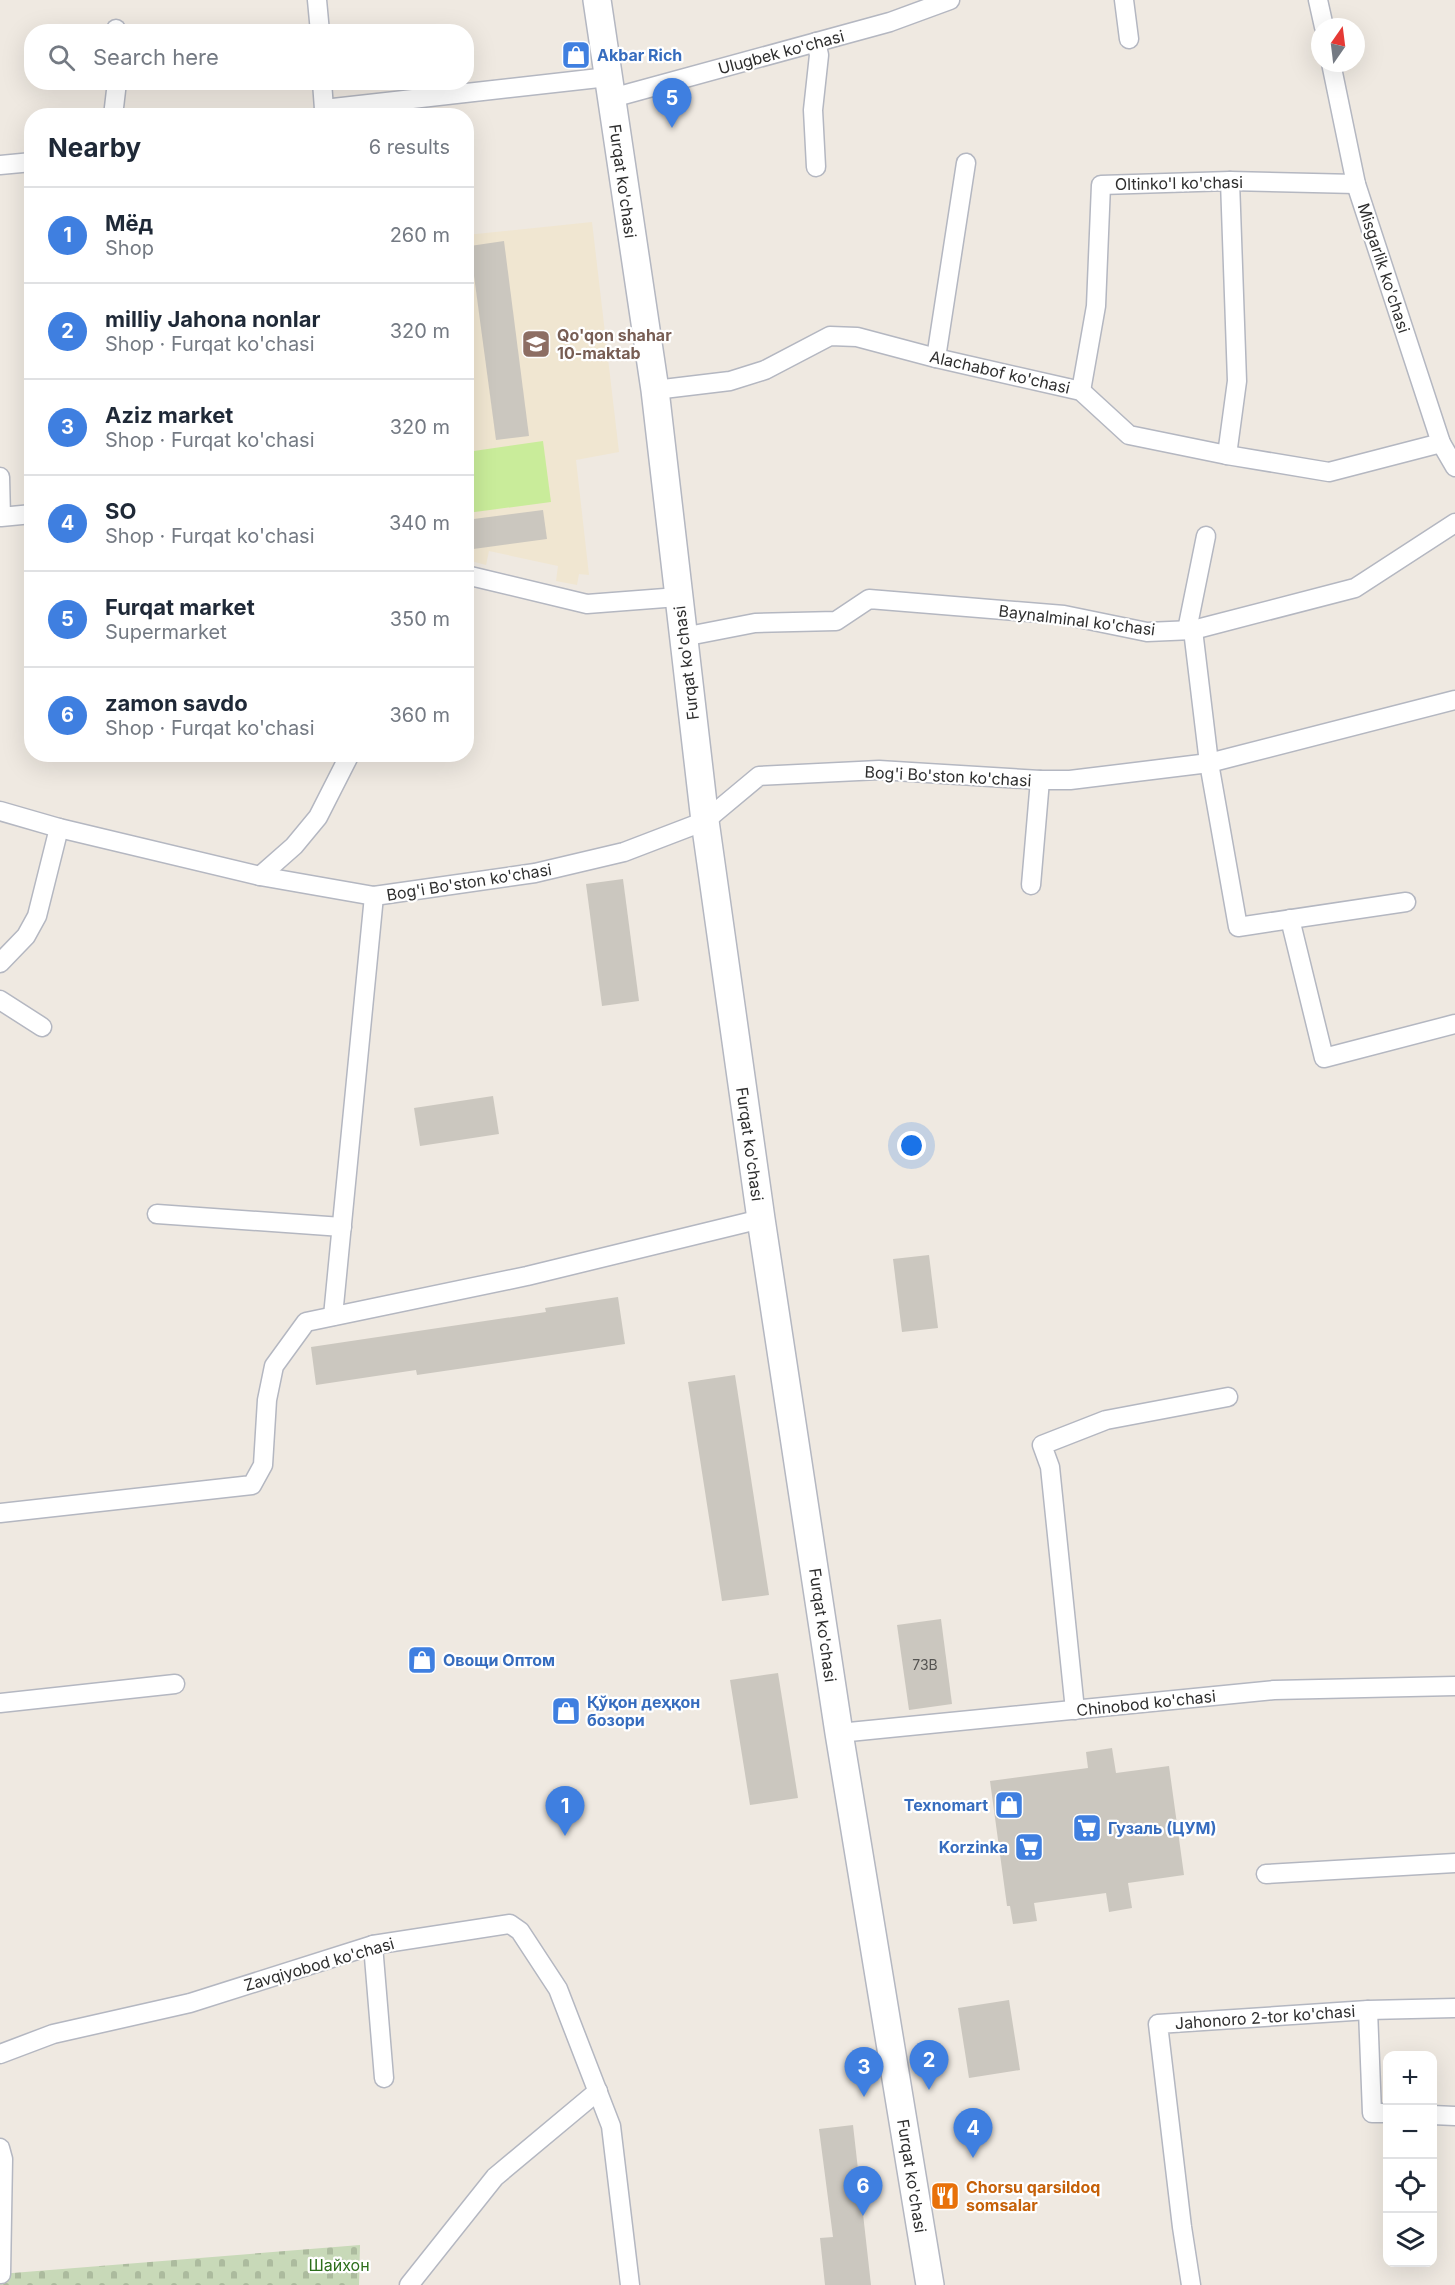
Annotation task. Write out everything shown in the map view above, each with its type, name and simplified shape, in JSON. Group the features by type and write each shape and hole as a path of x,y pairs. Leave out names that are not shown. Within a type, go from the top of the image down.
{"main road":[{"name":"Furqat ko'chasi","path":"597,0 655,390 705,821 761,1219 839,1733 930,2285"}],"street":[{"path":"317,0 319,24"},
{"name":"Ulugbek ko'chasi","path":"372,108 610,88 816,42 890,22 950,0"},
{"path":"1124,0 1129,39"},
{"path":"1318,0 1322,18"},
{"path":"816,42 819,55 813,110 816,167"},
{"name":"Misgarlik ko'chasi","path":"1333,72 1356,184 1441,443 1455,467"},
{"path":"113,108 116,90"},
{"path":"323,90 324,108"},
{"path":"0,165 24,163"},
{"path":"936,358 966,163"},
{"path":"1227,455 1237,381 1230,181"},
{"name":"Oltinko'l ko'chasi","path":"1081,391 1096,306 1101,185 1230,181 1356,184"},
{"name":"Alachabof ko'chasi","path":"655,390 730,381 756,373 830,336 857,337 936,358 1081,391 1129,435 1227,455 1329,472 1441,443"},
{"path":"0,477 1,517 24,515"},
{"name":"Baynalminal ko'chasi","path":"683,637 755,623 836,621 869,599 1064,615 1147,632 1190,630 1355,588 1455,523"},
{"path":"1206,536 1190,630 1209,763 1238,927 1406,902"},
{"path":"474,577 587,604 678,597"},
{"name":"Bog'i Bo'ston ko'chasi","path":"0,811 58,828 260,876 374,896 535,873 624,852 705,821 759,776 879,770 1070,780 1209,763 1455,700"},
{"path":"260,876 294,846 318,817 346,762"},
{"path":"1031,885 1040,780"},
{"path":"0,963 26,936 37,916 58,828"},
{"path":"333,1316 374,896"},
{"path":"1290,919 1324,1058 1455,1024"},
{"path":"0,1000 42,1027"},
{"path":"157,1214 342,1227"},
{"path":"0,1513 252,1485 263,1465 267,1400 274,1366 306,1322 527,1276 761,1219"},
{"path":"1075,1710 1050,1467 1041,1445 1106,1420 1228,1397"},
{"path":"0,1703 175,1684"},
{"name":"Chinobod ko'chasi","path":"839,1733 1274,1690 1455,1686"},
{"path":"1266,1874 1455,1863"},
{"name":"Zavqiyobod ko'chasi","path":"0,2054 53,2034 190,2003 373,1945 500,1923 510,1924 520,1931 558,1989 611,2127 630,2285"},
{"path":"373,1945 384,2078"},
{"name":"Jahonoro 2-tor ko'chasi","path":"1191,2285 1158,2024 1368,2010 1455,2008"},
{"path":"1368,2010 1372,2113 1383,2113"},
{"path":"409,2285 495,2177 598,2091"},
{"path":"1437,2115 1455,2116"},
{"path":"0,2148 3,2159 1,2274"}],"shaded area":[{"name":"Qo'qon shahar 10-maktab","path":"592,222 619,452 576,460 589,575 579,574 577,585 556,581 558,566 489,551 486,565 474,562 474,234"}],"green space":[{"path":"543,441 551,502 474,512 474,451"},
{"name":"Шайхон","path":"360,2245 359,2285 0,2285 0,2274"}],"building":[{"path":"504,241 529,436 496,440 474,276 474,245"},
{"path":"543,510 547,539 474,549 474,519"},
{"path":"623,879 639,1001 602,1006 586,884"},
{"path":"493,1096 499,1134 420,1146 414,1108"},
{"path":"929,1255 938,1328 902,1332 893,1259"},
{"path":"618,1297 625,1344 417,1375 416,1370 316,1385 311,1347 546,1312 545,1308"},
{"path":"735,1375 769,1595 722,1601 688,1382"},
{"path":"941,1619 952,1704 909,1710 897,1625"},
{"path":"778,1673 798,1798 750,1805 730,1680"},
{"name":"Гузаль (ЦУМ)","path":"1112,1748 1116,1773 1169,1766 1184,1875 1128,1883 1132,1908 1109,1912 1106,1893 1034,1903 1037,1921 1013,1924 1010,1906 1007,1906 990,1781 1088,1768 1086,1752"},
{"path":"1009,2000 1020,2070 969,2078 958,2008"},
{"path":"853,2125 871,2285 825,2285 820,2238 833,2237 819,2129"}],"place":[{"name":"Akbar Rich","path":"576,55"},
{"name":"Furqat market","path":"672,128"},
{"name":"Qo'qon shahar 10-maktab","path":"536,344"},
{"name":"Овощи Оптом","path":"422,1660"},
{"name":"Қўқон деҳқон бозори","path":"566,1711"},
{"name":"Texnomart","path":"1009,1805"},
{"name":"Гузаль (ЦУМ)","path":"1087,1828"},
{"name":"Мёд","path":"565,1836"},
{"name":"Korzinka","path":"1029,1847"},
{"name":"milliy Jahona nonlar","path":"929,2090"},
{"name":"Aziz market","path":"864,2097"},
{"name":"SO","path":"973,2158"},
{"name":"Chorsu qarsildoq somsalar","path":"945,2196"},
{"name":"zamon savdo","path":"863,2216"}]}
